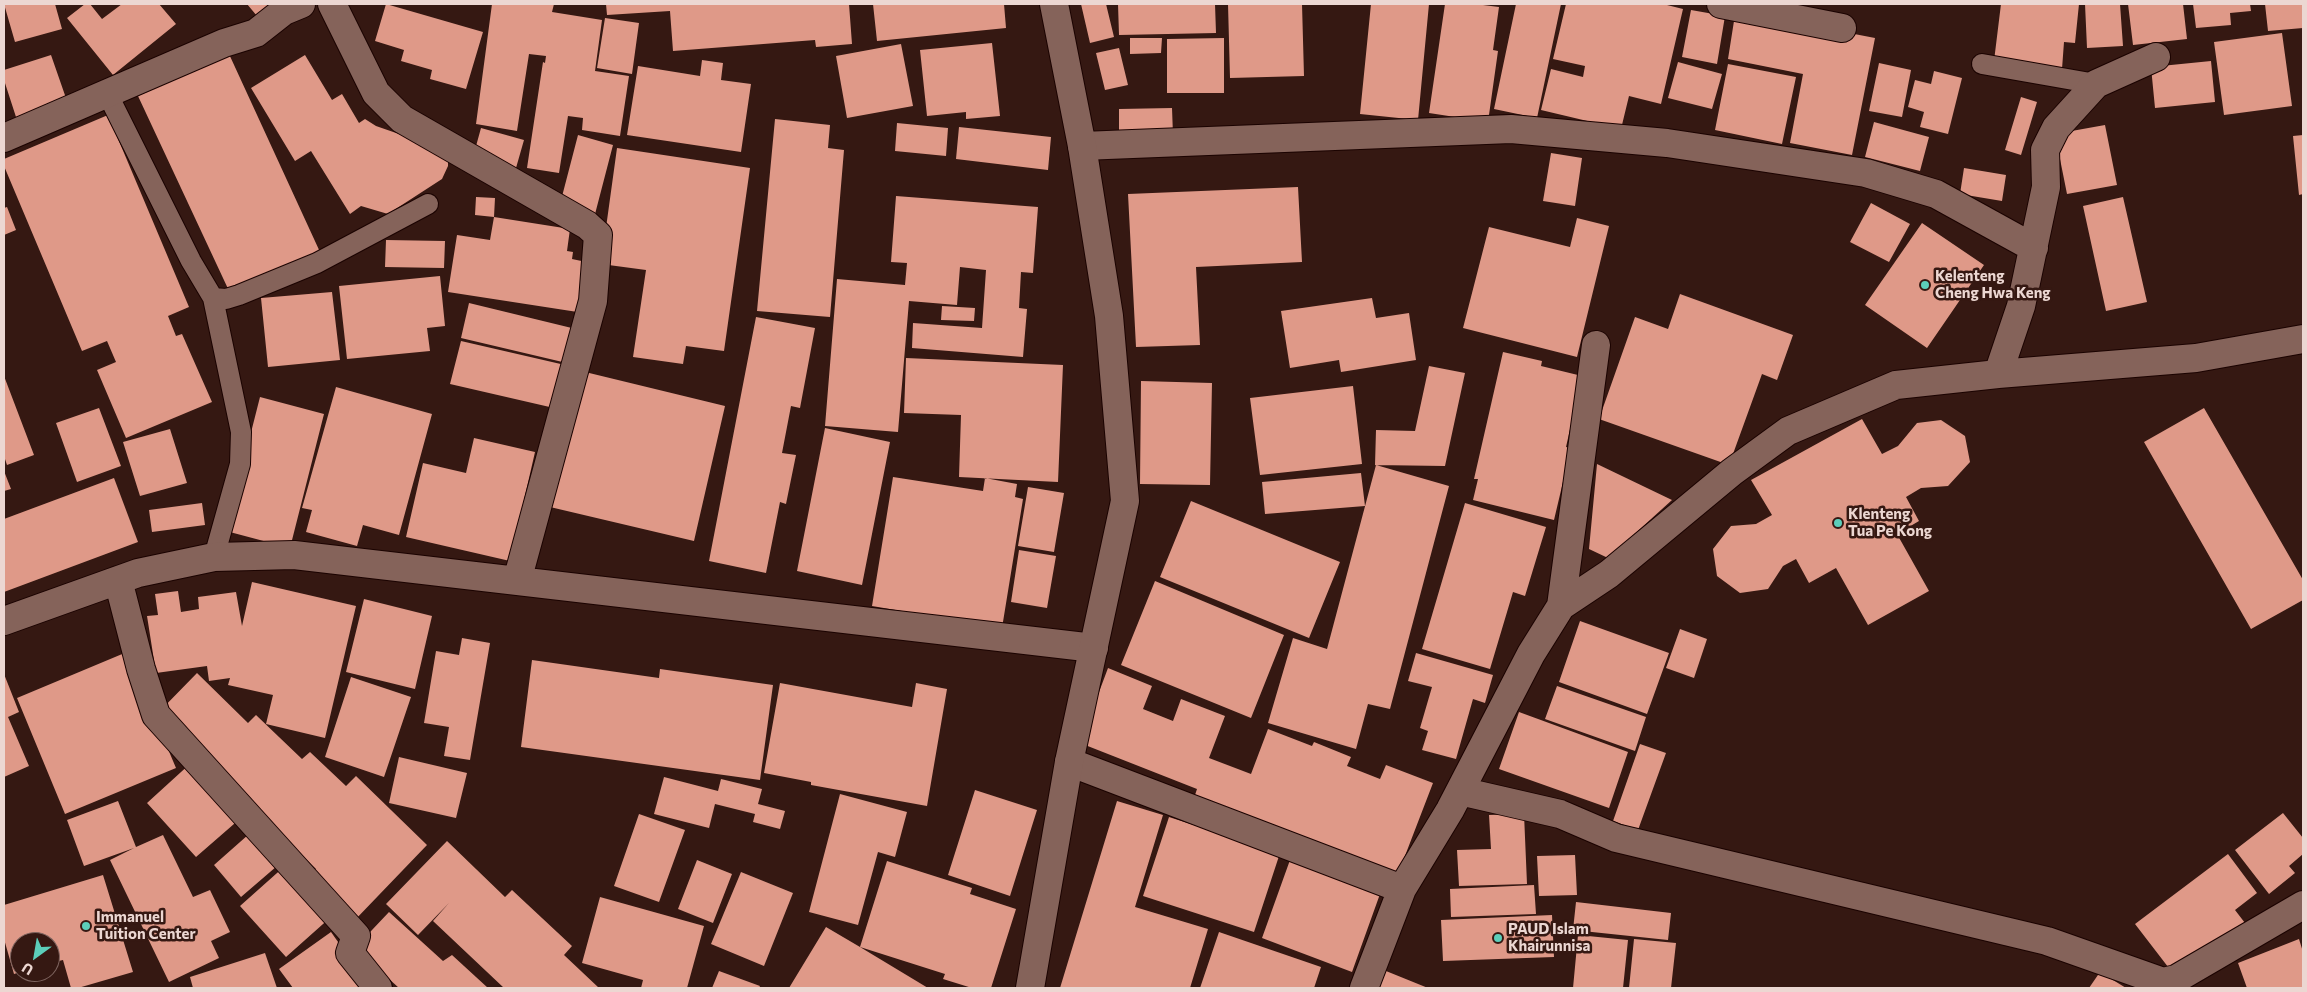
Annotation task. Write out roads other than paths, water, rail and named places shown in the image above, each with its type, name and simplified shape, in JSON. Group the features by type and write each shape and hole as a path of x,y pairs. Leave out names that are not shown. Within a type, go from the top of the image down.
{"street":[{"path":"4,138 108,95 224,43 256,33 284,11 301,4"},
{"path":"332,4 376,94 402,119 587,225 598,235 593,301 517,581"},
{"path":"1030,988 1069,762 1125,501 1109,316 1082,146 1054,4"},
{"path":"1721,4 1842,28"},
{"path":"1998,374 2021,306 2034,248 2046,187 2045,150 2056,128 2096,84 2156,57"},
{"path":"1082,146 1511,128 1667,143 1866,173 1936,194 2034,248"},
{"path":"1364,988 1402,889 1460,792 1531,654 1561,606 1609,574 1732,472 1788,431 1896,385 1998,374 2196,358 2303,339"},
{"path":"1561,606 1596,345"},
{"path":"4,621 138,573 214,557 294,555 1094,648"},
{"path":"118,580 141,669 156,715 356,936 350,953 378,988"},
{"path":"1069,762 1402,889"},
{"path":"1460,792 1560,814 1616,838 2048,942 2163,982 2176,979 2303,906"}],"lane":[{"path":"1982,64 2096,84"},
{"path":"108,95 191,261 213,298 241,432 240,464 214,557"},
{"path":"213,298 226,299 239,295 317,263 428,204"}],"place":[{"name":"Kelenteng Cheng Hwa Keng","path":"1925,285"},
{"name":"Klenteng Tua Pe Kong","path":"1838,523"},
{"name":"Immanuel Tuition Center","path":"86,926"},
{"name":"PAUD Islam Khairunnisa","path":"1498,938"}]}
